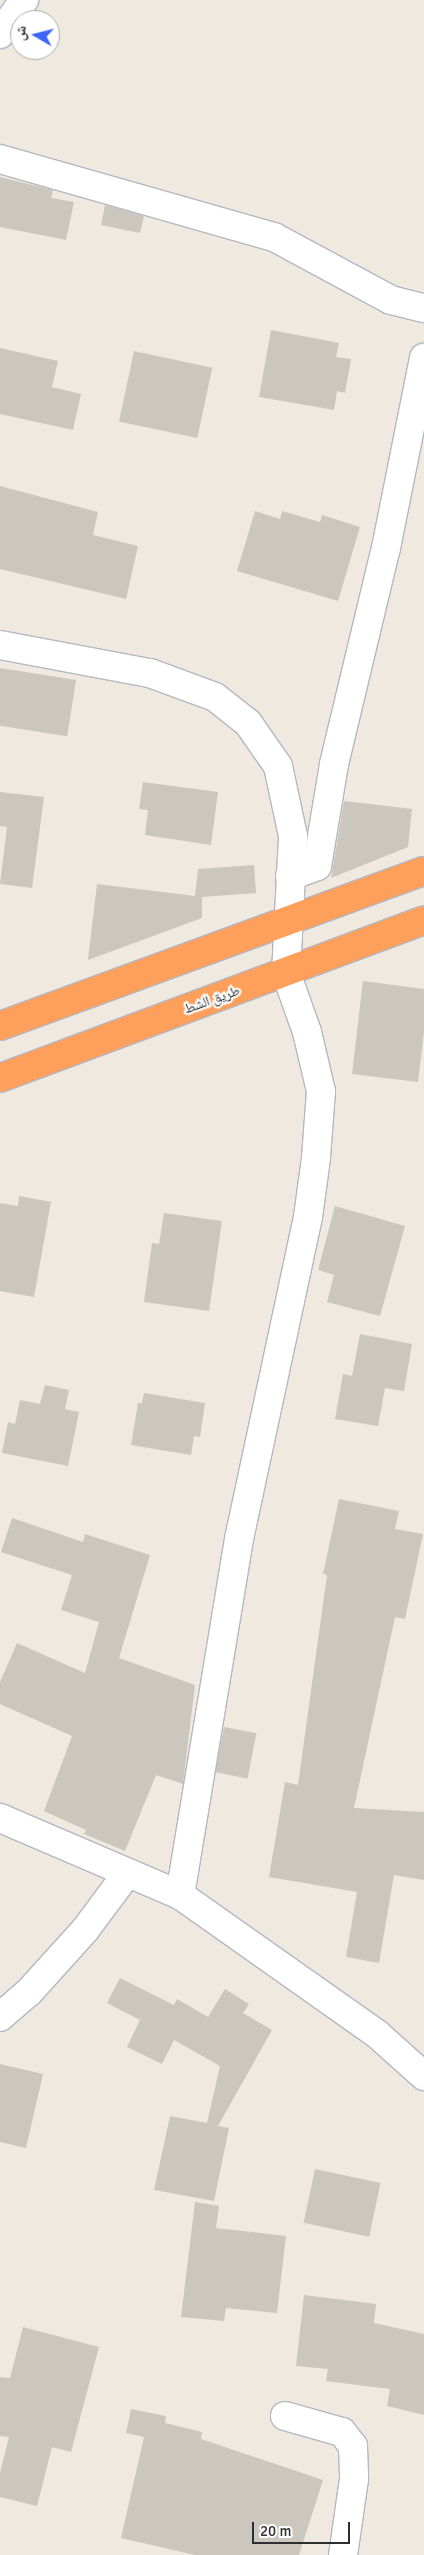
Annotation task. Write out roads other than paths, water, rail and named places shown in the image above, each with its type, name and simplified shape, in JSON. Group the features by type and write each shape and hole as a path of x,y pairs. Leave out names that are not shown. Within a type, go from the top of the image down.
{"highway":[{"path":"0,1026 424,871"},
{"name":"طريق الشط","path":"0,1078 424,920"}],"street":[{"path":"0,34 24,0"},
{"path":"0,159 274,237 391,300 424,308"},
{"path":"290,876 317,866 334,764 386,548 424,358"},
{"path":"0,645 150,673 215,697 248,723 278,766 287,796 293,836 290,876 291,921 286,973 308,1032 321,1091 316,1158 308,1217 239,1539 180,1895"},
{"path":"0,1818 126,1875 180,1895 376,2034 424,2076"},
{"path":"0,2017 29,1992 85,1930 126,1875"},
{"path":"285,2416 342,2432 353,2446 354,2479 343,2555"}]}
